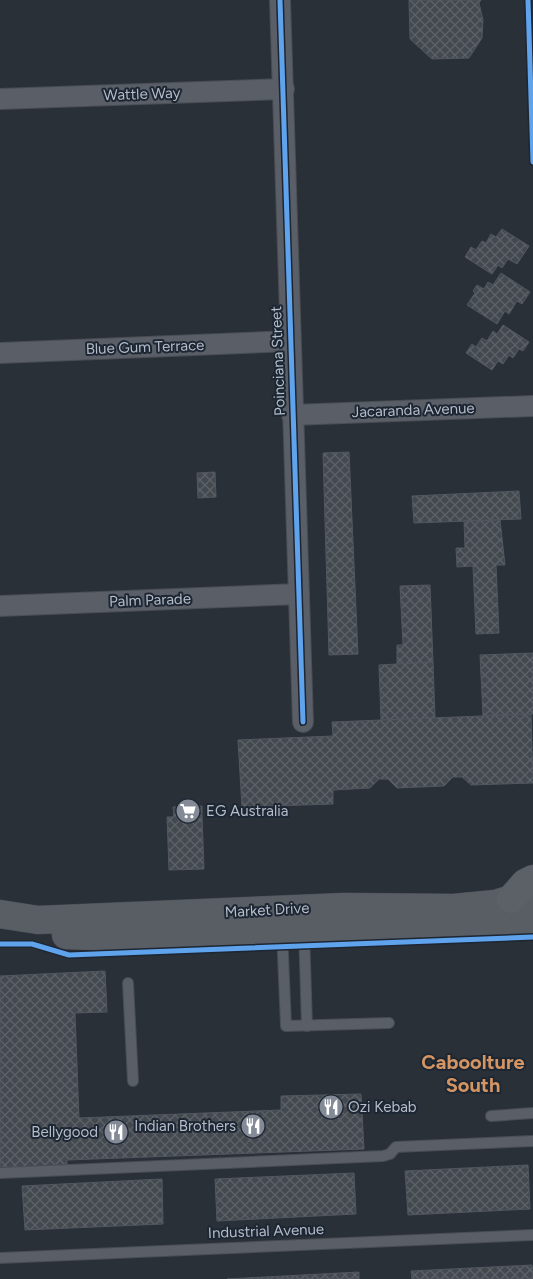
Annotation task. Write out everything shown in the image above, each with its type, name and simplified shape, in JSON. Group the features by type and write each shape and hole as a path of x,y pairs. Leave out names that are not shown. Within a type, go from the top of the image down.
{"main road":[{"path":"522,900 526,883 533,879"}],"street":[{"name":"Poinciana Street","path":"280,0 292,415 304,722"},
{"name":"Wattle Way","path":"0,99 284,89"},
{"name":"Blue Gum Terrace","path":"0,353 290,341"},
{"name":"Jacaranda Avenue","path":"292,415 533,406"},
{"name":"Palm Parade","path":"0,606 299,594"},
{"name":"Market Drive","path":"0,927 67,935 125,938 292,920 454,908 522,900"},
{"name":"Market Drive","path":"0,914 38,920 292,920 533,926"}],"lane":[{"path":"292,920 307,1026"},
{"path":"292,920 286,1026 389,1023"},
{"path":"128,983 133,1081"},
{"path":"491,1116 533,1113"},
{"path":"0,1172 383,1156 390,1154 396,1147 533,1141"},
{"name":"Industrial Avenue","path":"0,1258 533,1235"}],"building":[{"path":"409,0 481,0 479,3 483,20 482,38 469,58 432,59 410,39"},
{"path":"502,229 529,246 517,264 508,259 502,268 498,265 492,274 465,257 471,247 476,250 482,241 486,243 491,234 496,237"},
{"path":"501,273 530,292 522,304 517,301 509,314 505,311 497,324 467,305 475,293 473,291 477,285 484,289 488,282 493,285"},
{"path":"503,325 529,342 523,351 519,349 513,358 509,355 503,364 498,361 492,370 466,353 472,344 476,347 482,338 487,341 493,331 497,334"},
{"path":"349,452 358,654 329,655 323,453"},
{"path":"215,472 216,497 198,498 197,473"},
{"path":"519,491 521,519 414,523 412,496"},
{"path":"500,520 505,565 496,565 499,633 476,634 473,566 457,567 456,548 465,548 464,521"},
{"path":"430,585 433,662 397,664 397,645 403,645 400,586"},
{"path":"533,653 533,714 483,716 480,655"},
{"path":"433,662 435,718 381,720 379,665"},
{"path":"531,714 533,783 471,785 462,777 453,777 444,786 397,788 388,779 379,779 370,788 333,790 333,804 242,807 238,740 333,736 332,722"},
{"name":"EG Australia","path":"202,806 202,816 174,817 173,807"},
{"path":"202,816 204,869 169,870 167,817"},
{"path":"105,971 107,1012 75,1013 79,1118 281,1110 281,1096 361,1094 364,1149 67,1160 67,1166 0,1168 0,976"},
{"path":"528,1165 530,1209 408,1215 405,1171"},
{"path":"354,1173 356,1214 217,1221 215,1179"},
{"path":"162,1179 163,1224 25,1230 22,1186"},
{"path":"532,1265 533,1279 412,1279 411,1271"},
{"path":"359,1272 359,1279 227,1279"}],"cycle path":[{"path":"280,0 303,722"},
{"path":"528,0 533,162"},
{"path":"0,944 32,944 69,955 533,937"}],"place":[{"name":"EG Australia","path":"188,811"},
{"name":"Ozi Kebab","path":"331,1107"},
{"name":"Indian Brothers","path":"253,1126"},
{"name":"Bellygood","path":"116,1132"}],"district":[{"name":"Caboolture South","path":"473,1074"}]}
